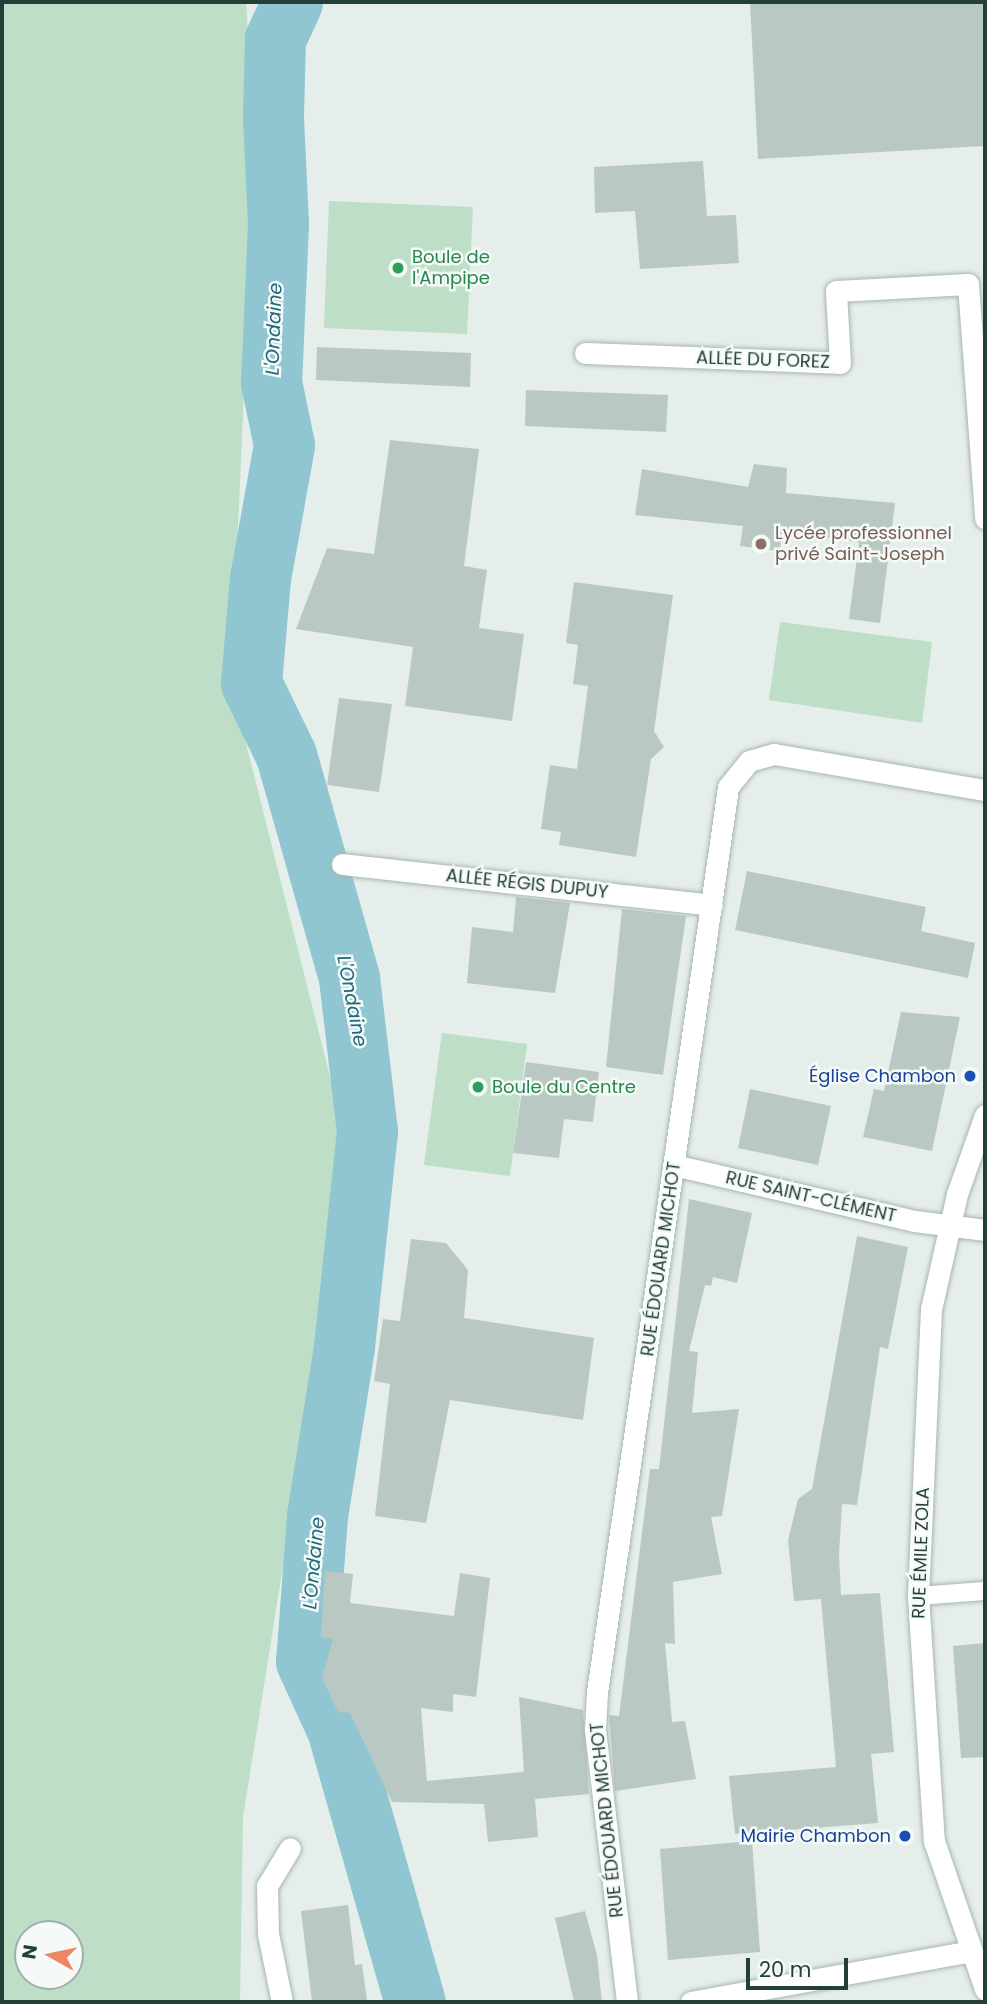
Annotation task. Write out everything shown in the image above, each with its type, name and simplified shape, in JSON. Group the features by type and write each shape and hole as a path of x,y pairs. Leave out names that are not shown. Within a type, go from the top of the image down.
{"street":[{"name":"ALLÉE DU FOREZ","path":"585,353 840,363 836,291 968,284 985,518"},
{"name":"RUE ÉDOUARD MICHOT","path":"627,2002 595,1730 597,1692 728,787 749,761 774,754 985,790"},
{"name":"ALLÉE RÉGIS DUPUY","path":"342,864 712,905"},
{"name":"RUE ÉMILE ZOLA","path":"985,1115 949,1226 931,1309 918,1596 932,1830 985,1989"},
{"name":"RUE SAINT-CLÉMENT","path":"674,1165 949,1226 985,1230"},
{"path":"282,2002 268,1934 267,1886 290,1848"},
{"path":"691,2002 971,1951"}],"lane":[{"path":"918,1596 985,1591"}],"green space":[{"path":"2,2 246,2 255,144 231,684 349,1152 243,1817 240,2002 2,2002"},
{"name":"Boule de l'Ampipe","path":"329,201 473,207 467,334 324,328"},
{"path":"780,622 932,642 922,723 769,700"},
{"name":"Boule du Centre","path":"442,1033 527,1044 510,1176 424,1165"}],"building":[{"path":"750,2 985,2 985,146 758,159"},
{"path":"703,161 707,216 736,215 739,263 640,269 635,211 595,213 594,167"},
{"path":"317,347 471,353 470,387 316,380"},
{"path":"526,390 668,395 666,432 525,426"},
{"path":"390,440 479,449 464,566 487,570 479,628 524,634 512,721 405,706 413,647 296,629 327,548 374,554"},
{"name":"Lycée professionnel privé Saint-Joseph","path":"754,464 787,468 786,493 895,503 880,623 849,619 859,542 782,531 780,551 740,546 743,526 635,515 642,469 748,487"},
{"path":"574,582 673,595 654,731 664,747 651,759 636,857 559,845 561,832 541,829 550,765 577,769 588,686 573,684 578,645 566,643"},
{"path":"339,698 392,704 379,792 327,785"},
{"path":"747,871 926,907 921,931 975,943 968,978 735,930"},
{"path":"516,897 570,903 555,993 467,983 472,927 513,932"},
{"path":"622,909 686,916 663,1075 606,1067"},
{"path":"901,1012 960,1017 932,1151 863,1137 874,1089 884,1091"},
{"path":"526,1062 599,1072 593,1122 564,1119 559,1158 513,1153"},
{"path":"750,1089 831,1106 818,1165 738,1148"},
{"path":"689,1199 752,1213 737,1283 713,1277 711,1286 705,1285 689,1351 698,1352 692,1413 739,1409 722,1516 711,1517 722,1574 673,1582 675,1644 665,1643 672,1722 685,1721 696,1779 615,1791 609,1715 619,1716 650,1469 659,1469"},
{"path":"857,1236 908,1247 888,1349 880,1347 857,1505 842,1504 839,1555 841,1595 880,1593 894,1752 871,1754 878,1823 735,1834 729,1776 836,1767 821,1599 794,1601 788,1540 798,1499 812,1489"},
{"path":"411,1239 446,1243 468,1270 464,1318 594,1338 583,1420 450,1400 426,1523 375,1516 390,1384 374,1381 383,1319 400,1321"},
{"path":"325,1571 353,1574 350,1603 454,1616 460,1573 490,1578 476,1697 453,1694 453,1712 421,1708 427,1781 524,1772 519,1697 583,1710 589,1794 535,1799 538,1837 488,1842 484,1804 392,1802 350,1713 338,1712 322,1678 333,1639 321,1637"},
{"path":"985,1643 985,1757 961,1758 953,1646"},
{"path":"752,1841 760,1952 668,1960 660,1849"},
{"path":"348,1905 355,1965 362,1964 367,2000 312,2002 301,1911"},
{"path":"585,1911 597,1955 602,2002 574,2002 555,1918"}],"waterway":[{"name":"L'Ondaine","path":"292,2 275,39 273,117 278,224 271,382 284,445 260,578 251,683 286,755 349,978 367,1131 344,1347 317,1516 306,1661 337,1729 415,2002"}],"place":[{"name":"Boule de l'Ampipe","path":"398,268"},
{"name":"Lycée professionnel privé Saint-Joseph","path":"761,544"},
{"name":"Église Chambon","path":"970,1076"},
{"name":"Boule du Centre","path":"478,1087"},
{"name":"Mairie Chambon","path":"905,1836"}]}
